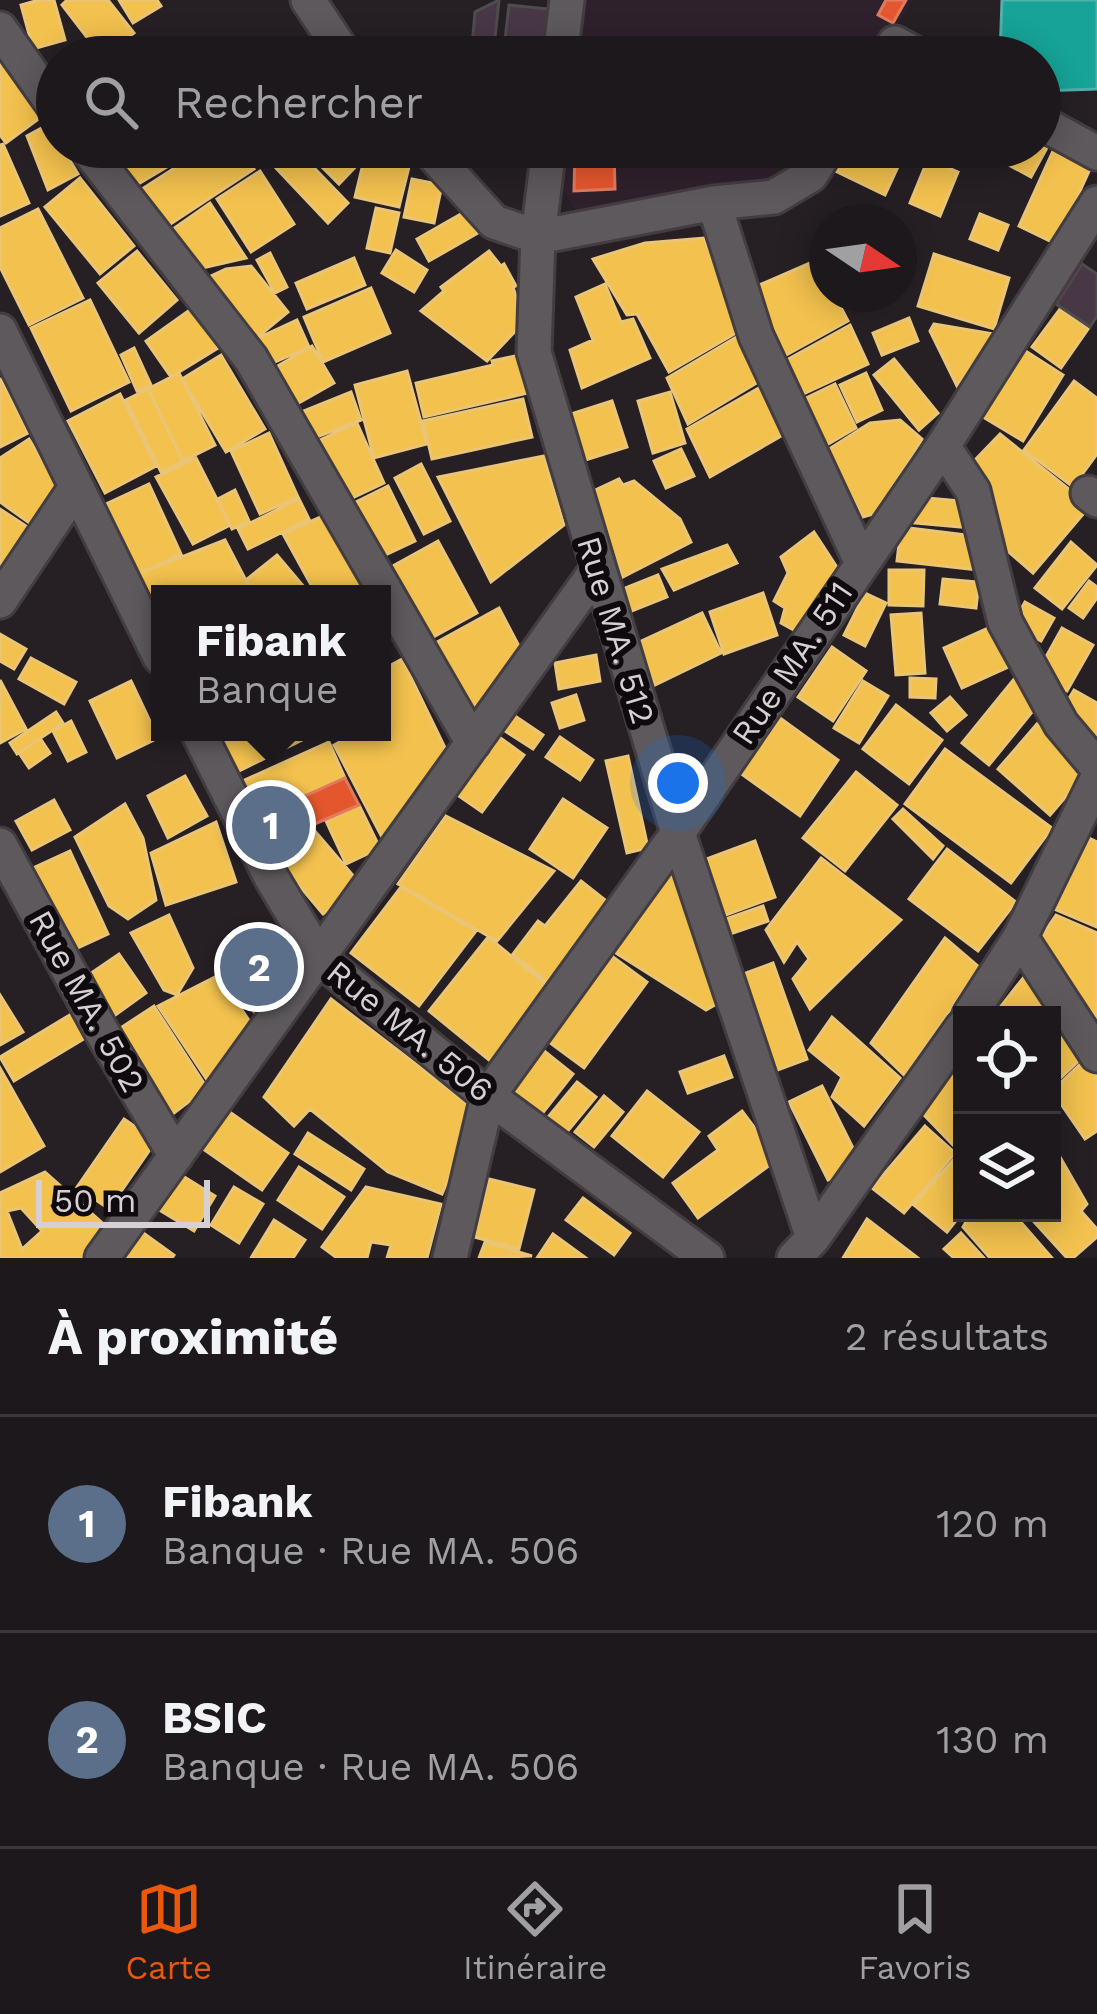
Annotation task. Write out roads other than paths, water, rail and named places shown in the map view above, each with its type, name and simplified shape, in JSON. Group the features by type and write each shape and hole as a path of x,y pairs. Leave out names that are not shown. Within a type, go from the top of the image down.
{"street":[{"path":"308,0 332,36"},
{"path":"563,36 567,0"},
{"path":"0,29 36,80"},
{"path":"1061,133 1097,153"},
{"path":"102,168 251,359 382,585"},
{"path":"445,168 494,222 538,237 714,203 774,197 816,168"},
{"name":"Rue MA. 512","path":"546,168 538,237 534,352 804,1248"},
{"path":"714,203 756,335 861,561"},
{"name":"Rue MA. 511","path":"450,1258 488,1096 678,833 943,446 1097,203"},
{"path":"0,331 151,639"},
{"path":"943,446 973,491 1005,622 1060,724 1097,767"},
{"path":"0,601 75,489"},
{"path":"102,1258 597,570"},
{"path":"391,601 473,743"},
{"name":"Rue MA. 506","path":"203,741 271,877 320,959 488,1096 706,1258"},
{"path":"976,1006 1020,937 1097,779"},
{"name":"Rue MA. 502","path":"0,844 103,1034 176,1156"},
{"path":"1020,937 1097,1055"},
{"path":"804,1248 953,1041"}],"place":[{"name":"Fibank","path":"271,825"},
{"name":"BSIC","path":"259,967"}]}
